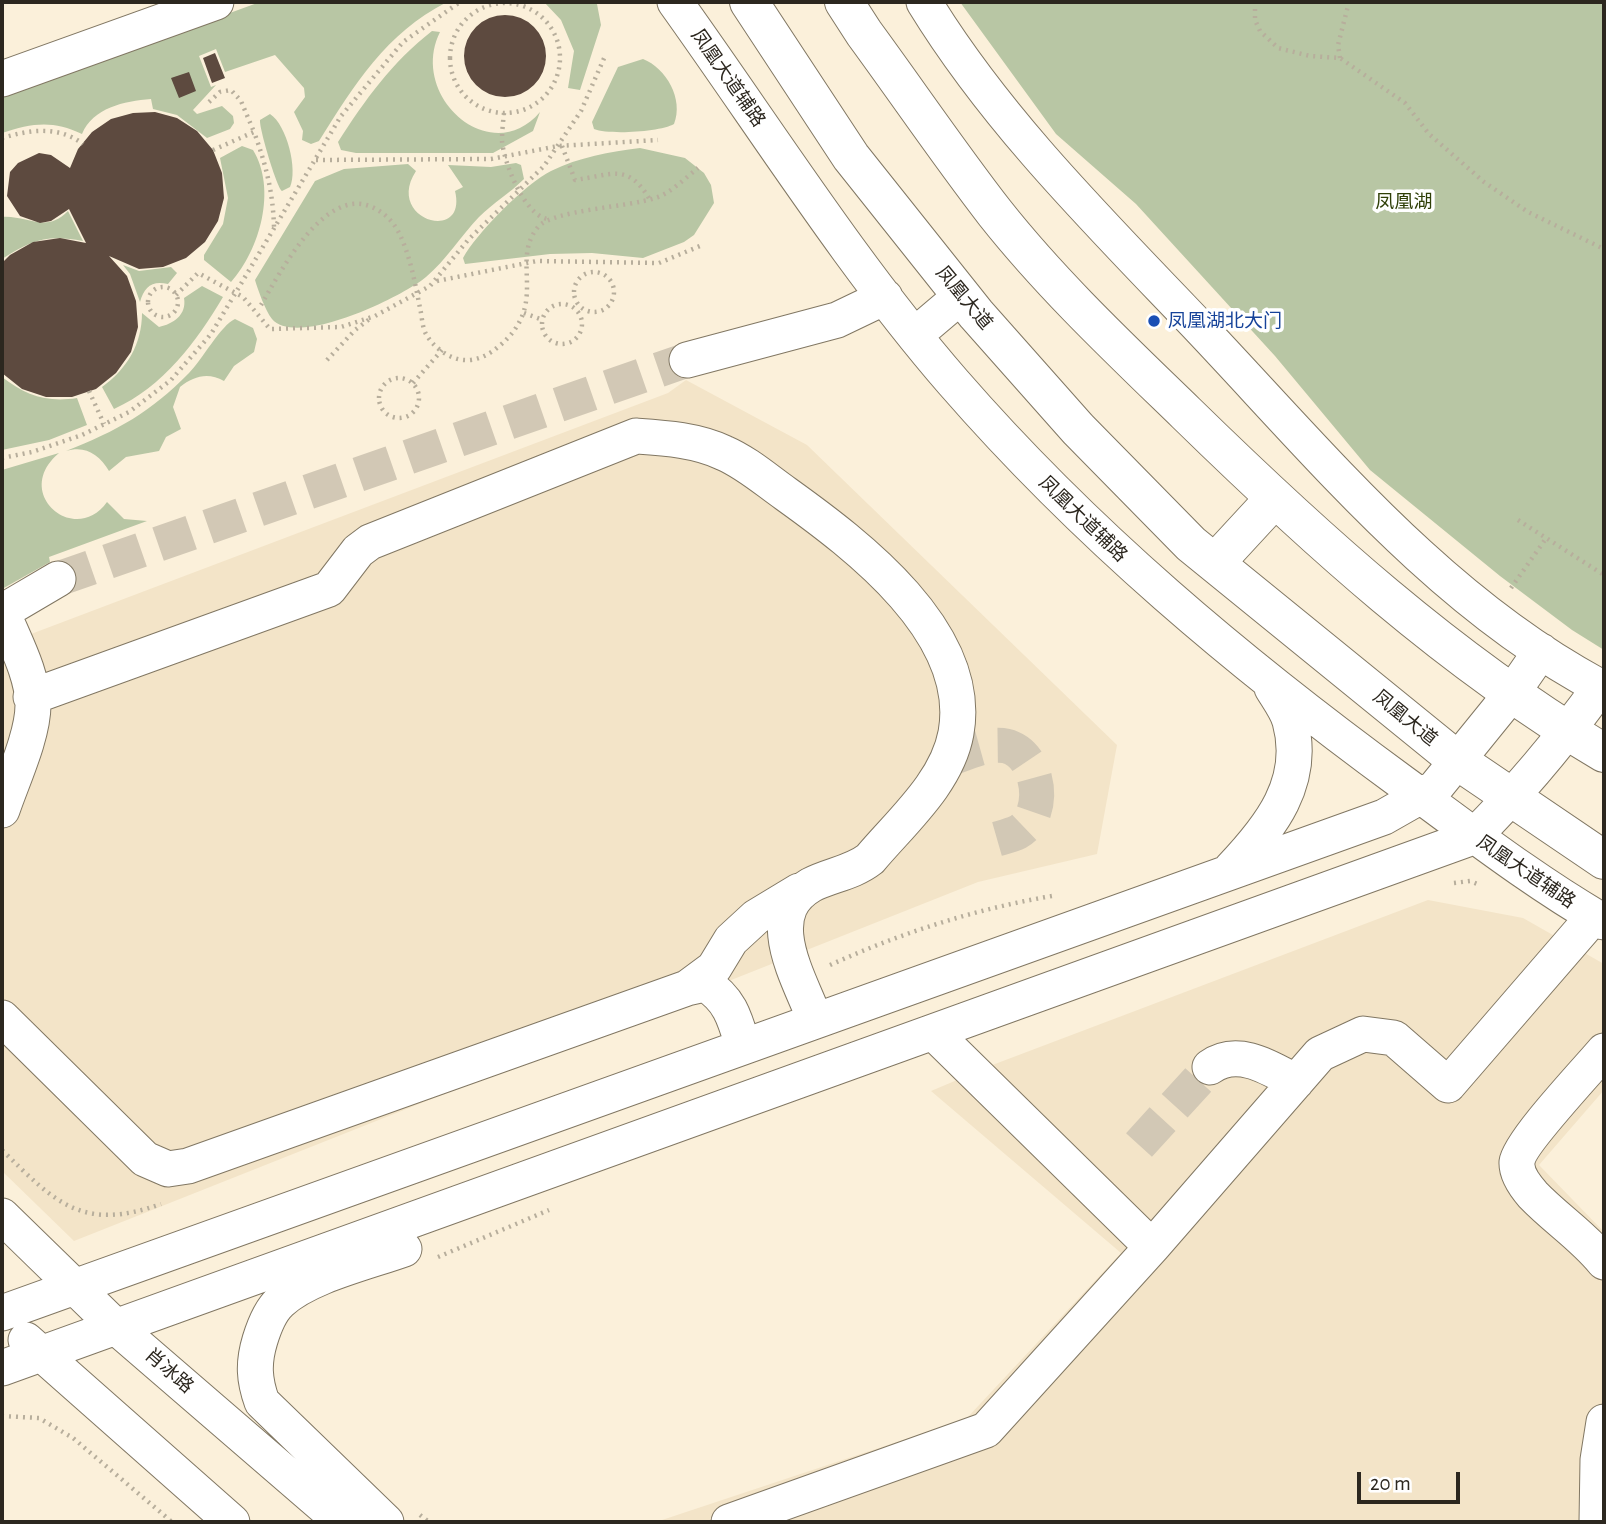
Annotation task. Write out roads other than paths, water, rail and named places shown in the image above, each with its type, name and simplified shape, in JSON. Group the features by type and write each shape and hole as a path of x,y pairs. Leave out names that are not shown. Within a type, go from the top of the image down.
{"main road":[{"name":"凤凰大道","path":"749,2 851,157 961,296 1078,429 1191,544 1458,761 1604,860"},
{"path":"844,2 996,215 1107,337 1275,498 1420,624 1568,732 1604,753"},
{"path":"1215,563 1275,498"}],"street":[{"path":"2,79 216,2"},
{"name":"凤凰大道辅路","path":"675,2 823,217 915,335 1014,450 1093,531 1269,682 1473,837 1599,919"},
{"path":"2,1368 1473,837 1512,799 1602,688 1541,651 1473,601 1348,488 1102,226 1007,117 924,2"},
{"path":"915,335 961,296"},
{"path":"687,360 837,320 885,297"},
{"path":"31,697 328,589 358,551 370,542 636,436 676,439 723,452 830,525 907,596 940,649 957,692 956,733 944,771 870,859 860,867 779,901 756,917 731,940 714,968 687,988"},
{"path":"2,810 25,742 33,704 24,666 2,612 58,579"},
{"path":"2,1313 1384,817 1435,788 1512,692 1541,651"},
{"path":"1227,873 1262,837 1279,810 1296,762 1290,720 1269,682"},
{"path":"811,886 794,898 785,914 783,933 815,1020"},
{"path":"729,1522 986,1430 1152,1247 1320,1054 1363,1034 1394,1038 1448,1085 1599,919"},
{"path":"2,1018 145,1159 168,1169 188,1166 687,988 705,984 719,992 731,1008 743,1046"},
{"path":"933,1032 1152,1247"},
{"path":"1604,1051 1528,1142 1517,1160 1519,1176 1533,1195 1590,1245 1604,1262"},
{"path":"1210,1067 1220,1060 1243,1058 1268,1067 1296,1082"},
{"path":"403,1518 262,1402 254,1380 256,1353 264,1326 278,1303 298,1288 527,1202 552,1189 564,1177 568,1164"},
{"name":"肖冰路","path":"2,1216 116,1327 342,1522"},
{"path":"2,1319 232,1522"},
{"path":"1597,1522 1598,1460 1604,1422"}],"tunnel":[{"path":"58,579 687,360"},
{"path":"947,760 976,749 999,745 1018,751 1026,760 1033,772 1036,786 1034,813 1018,832 997,839"},
{"path":"1139,1145 1210,1067"}],"place":[{"name":"凤凰湖北大门","path":"1154,321"}],"park label":[{"name":"凤凰湖","path":"1404,202"}]}
